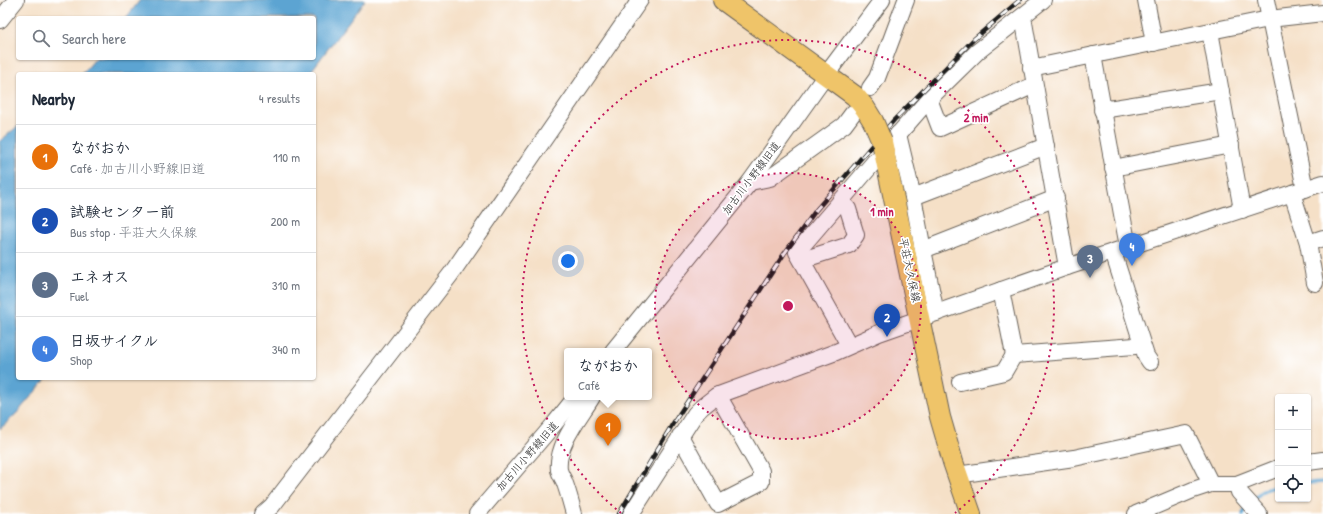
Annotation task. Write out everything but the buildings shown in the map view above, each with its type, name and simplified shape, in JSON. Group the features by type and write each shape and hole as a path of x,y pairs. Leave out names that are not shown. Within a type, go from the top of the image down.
{"main road":[{"name":"平荘大久保線","path":"723,0 855,96 866,108 873,121 892,138 928,316 940,417 957,475 971,514"}],"street":[{"path":"0,20 16,0"},
{"path":"263,514 272,506 451,274 640,0"},
{"name":"加古川小野線旧道","path":"615,348 750,182 821,71 882,0"},
{"path":"870,88 877,78 906,0"},
{"path":"928,316 923,250 913,197 892,138 977,52 1043,0"},
{"path":"1146,0 1154,43"},
{"path":"1266,0 1298,191 1316,240 1315,284"},
{"path":"1031,68 1269,19 1323,13"},
{"path":"1023,17 1067,267"},
{"path":"1210,31 1242,210"},
{"path":"1093,55 1113,168 1120,250 1141,343 1150,362"},
{"path":"929,99 940,128 1034,85"},
{"path":"1102,110 1221,91"},
{"path":"750,182 770,178 844,125 852,113"},
{"path":"1113,168 1231,145"},
{"path":"913,197 1046,146"},
{"path":"800,256 841,201 875,161"},
{"path":"631,514 695,414 718,395 836,352 865,338 1001,290 1323,183"},
{"path":"923,250 1056,198"},
{"path":"800,256 849,244 856,235 848,209 841,201"},
{"path":"800,256 849,345"},
{"path":"967,383 1004,372 1014,356 1001,290"},
{"path":"1014,356 1135,346"},
{"path":"680,436 718,504 761,482 761,471 718,395"},
{"name":"加古川小野線旧道","path":"477,514 556,423 574,400"},
{"path":"574,514 567,488 559,471 559,461 561,449 566,438 590,400"},
{"path":"957,475 1074,458 1186,434 1211,484"},
{"path":"1311,462 1323,460"},
{"path":"1136,514 1192,490 1211,484 1238,484 1275,468"},
{"path":"1238,484 1239,492 1252,507"}],"water":[{"path":"140,0 365,0 311,72 84,72 94,60 316,60 316,16 128,16"},
{"path":"16,128 16,380 45,380 17,413 0,429 0,141"}],"waterway":[{"path":"1311,483 1323,482"},
{"path":"1252,501 1264,490 1275,487"},
{"path":"1243,514 1247,507"}],"railway":[{"path":"619,514 672,425 784,254 816,210 894,120 974,39 1020,0"}],"place":[{"name":"日坂サイクル","path":"1132,266"},
{"name":"エネオス","path":"1090,278"},
{"name":"試験センター前","path":"887,337"},
{"name":"ながおか","path":"608,446"}]}
